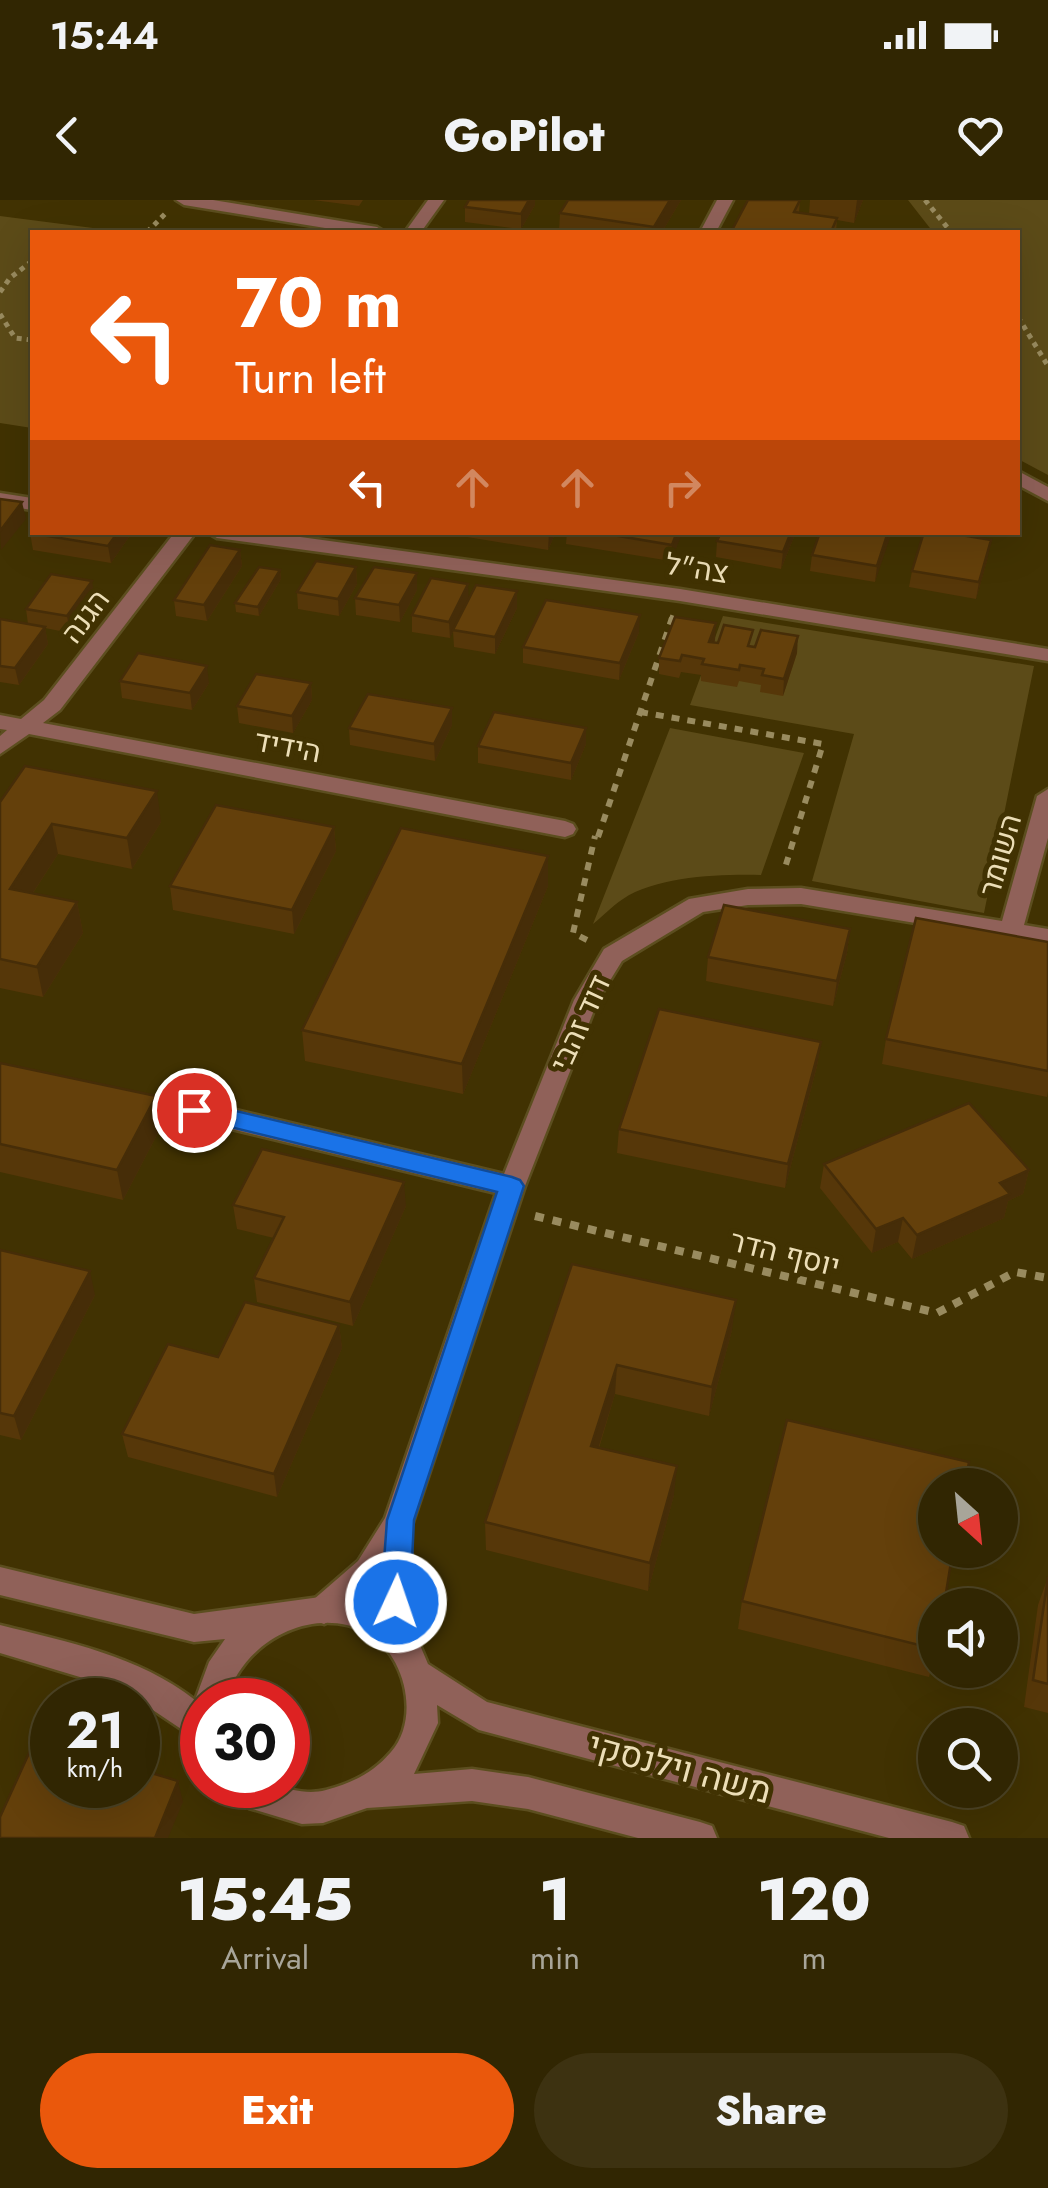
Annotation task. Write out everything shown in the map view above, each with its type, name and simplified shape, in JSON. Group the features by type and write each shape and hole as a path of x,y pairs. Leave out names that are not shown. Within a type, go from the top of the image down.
{"street":[{"path":"184,200 365,230"},
{"path":"414,230 436,200"},
{"path":"709,230 725,200"},
{"path":"1020,478 1048,495"},
{"path":"0,498 30,504"},
{"name":"הגנה","path":"0,747 12,724 52,705 76,678 184,535"},
{"name":"צה\"ל","path":"240,535 680,595 1048,655"},
{"name":"הידיד","path":"12,724 565,829"},
{"name":"השומר","path":"1011,930 1048,796"},
{"name":"דוד זהבי","path":"324,1610 355,1587 382,1557 400,1520 508,1197 586,1000 613,955 697,905 776,896 801,896 1048,938"},
{"path":"194,1110 508,1197"},
{"name":"דוד זהבי","path":"398,1638 400,1520"},
{"path":"0,1582 194,1628 324,1610 364,1616 398,1638 415,1661 424,1690 423,1719 413,1749 393,1775 366,1794"},
{"path":"219,1678 236,1649 254,1632 280,1618"},
{"path":"0,1638 106,1666 180,1704"},
{"name":"משה וילנסקי","path":"419,1675 479,1715 952,1838"},
{"name":"משה וילנסקי","path":"303,1808 340,1805 366,1794 436,1785 472,1785 528,1793 700,1838"}],"path":[{"path":"924,200 949,230"},
{"path":"0,292 30,263"},
{"path":"0,314 15,338 30,340"},
{"path":"1020,320 1048,366"},
{"path":"613,955 573,933 598,837 680,595"},
{"path":"640,712 824,744 776,896"},
{"path":"565,829 598,837"},
{"name":"יוסף הדר","path":"508,1197 938,1313 1015,1272 1048,1278"}],"shaded area":[{"path":"908,200 1048,200 1048,475 1020,460 1020,230 931,230"},
{"path":"0,216 108,230 30,230 30,428 0,423"},
{"path":"723,616 1034,666 984,913 812,881 854,734 690,705"},
{"path":"670,728 804,753 761,875 709,876 653,885 623,899 593,924"}],"building":[{"path":"469,200 529,200 521,214 465,207"},
{"path":"568,200 670,200 654,227 560,213"},
{"path":"748,200 800,200 794,212 837,218 832,230 732,230"},
{"path":"0,499 22,502 0,531"},
{"path":"42,535 116,535 108,546"},
{"path":"613,535 676,535 672,545"},
{"path":"720,535 790,535 783,552 717,541"},
{"path":"819,535 887,535 877,566 812,555"},
{"path":"923,535 991,540 979,582 912,571"},
{"path":"210,545 240,550 204,605 174,600"},
{"path":"316,561 356,567 338,599 297,592"},
{"path":"259,567 280,570 258,607 235,603"},
{"path":"374,567 417,573 399,605 355,598"},
{"path":"51,574 92,581 67,616 26,609"},
{"path":"431,578 468,584 449,622 412,615"},
{"path":"476,585 517,591 495,637 453,630"},
{"path":"546,600 640,615 620,663 523,647"},
{"path":"675,617 716,623 709,642 718,643 724,625 753,630 748,646 755,647 761,630 798,636 784,679 762,675 764,669 740,665 739,670 702,664 704,659 682,655 680,661 659,658"},
{"path":"0,619 45,627 15,668 0,666"},
{"path":"138,653 207,666 190,693 120,681"},
{"path":"256,674 311,683 292,716 237,706"},
{"path":"368,694 452,708 434,744 349,728"},
{"path":"494,712 586,728 571,763 478,746"},
{"path":"25,766 157,791 127,838 52,824 10,889 77,902 37,967 0,959 0,802"},
{"path":"216,805 334,827 292,910 170,886"},
{"path":"401,828 548,856 462,1064 302,1030"},
{"path":"724,905 850,929 837,981 708,957"},
{"path":"916,918 1048,942 1048,1071 886,1039"},
{"path":"659,1009 821,1042 788,1164 619,1129"},
{"path":"0,1063 156,1096 117,1170 0,1144"},
{"path":"969,1103 1029,1170 1000,1183 1010,1194 917,1235 903,1218 876,1229 824,1164"},
{"path":"262,1149 404,1182 350,1302 254,1278 284,1217 233,1205"},
{"path":"0,1250 90,1271 14,1416 0,1413"},
{"path":"572,1264 736,1300 712,1387 617,1365 591,1446 677,1466 650,1563 485,1522"},
{"path":"245,1302 339,1325 274,1474 122,1434 168,1344 218,1357"},
{"path":"787,1420 969,1462 968,1468 918,1468 918,1568 950,1568 947,1588 918,1588 918,1645 742,1601"},
{"path":"1048,1577 1048,1684 1033,1680"},
{"path":"30,1751 30,1808 160,1808 160,1776 178,1781 155,1838 0,1838 0,1817"}],"route":[{"path":"194,1110 512,1186 400,1520 396,1602"}]}
